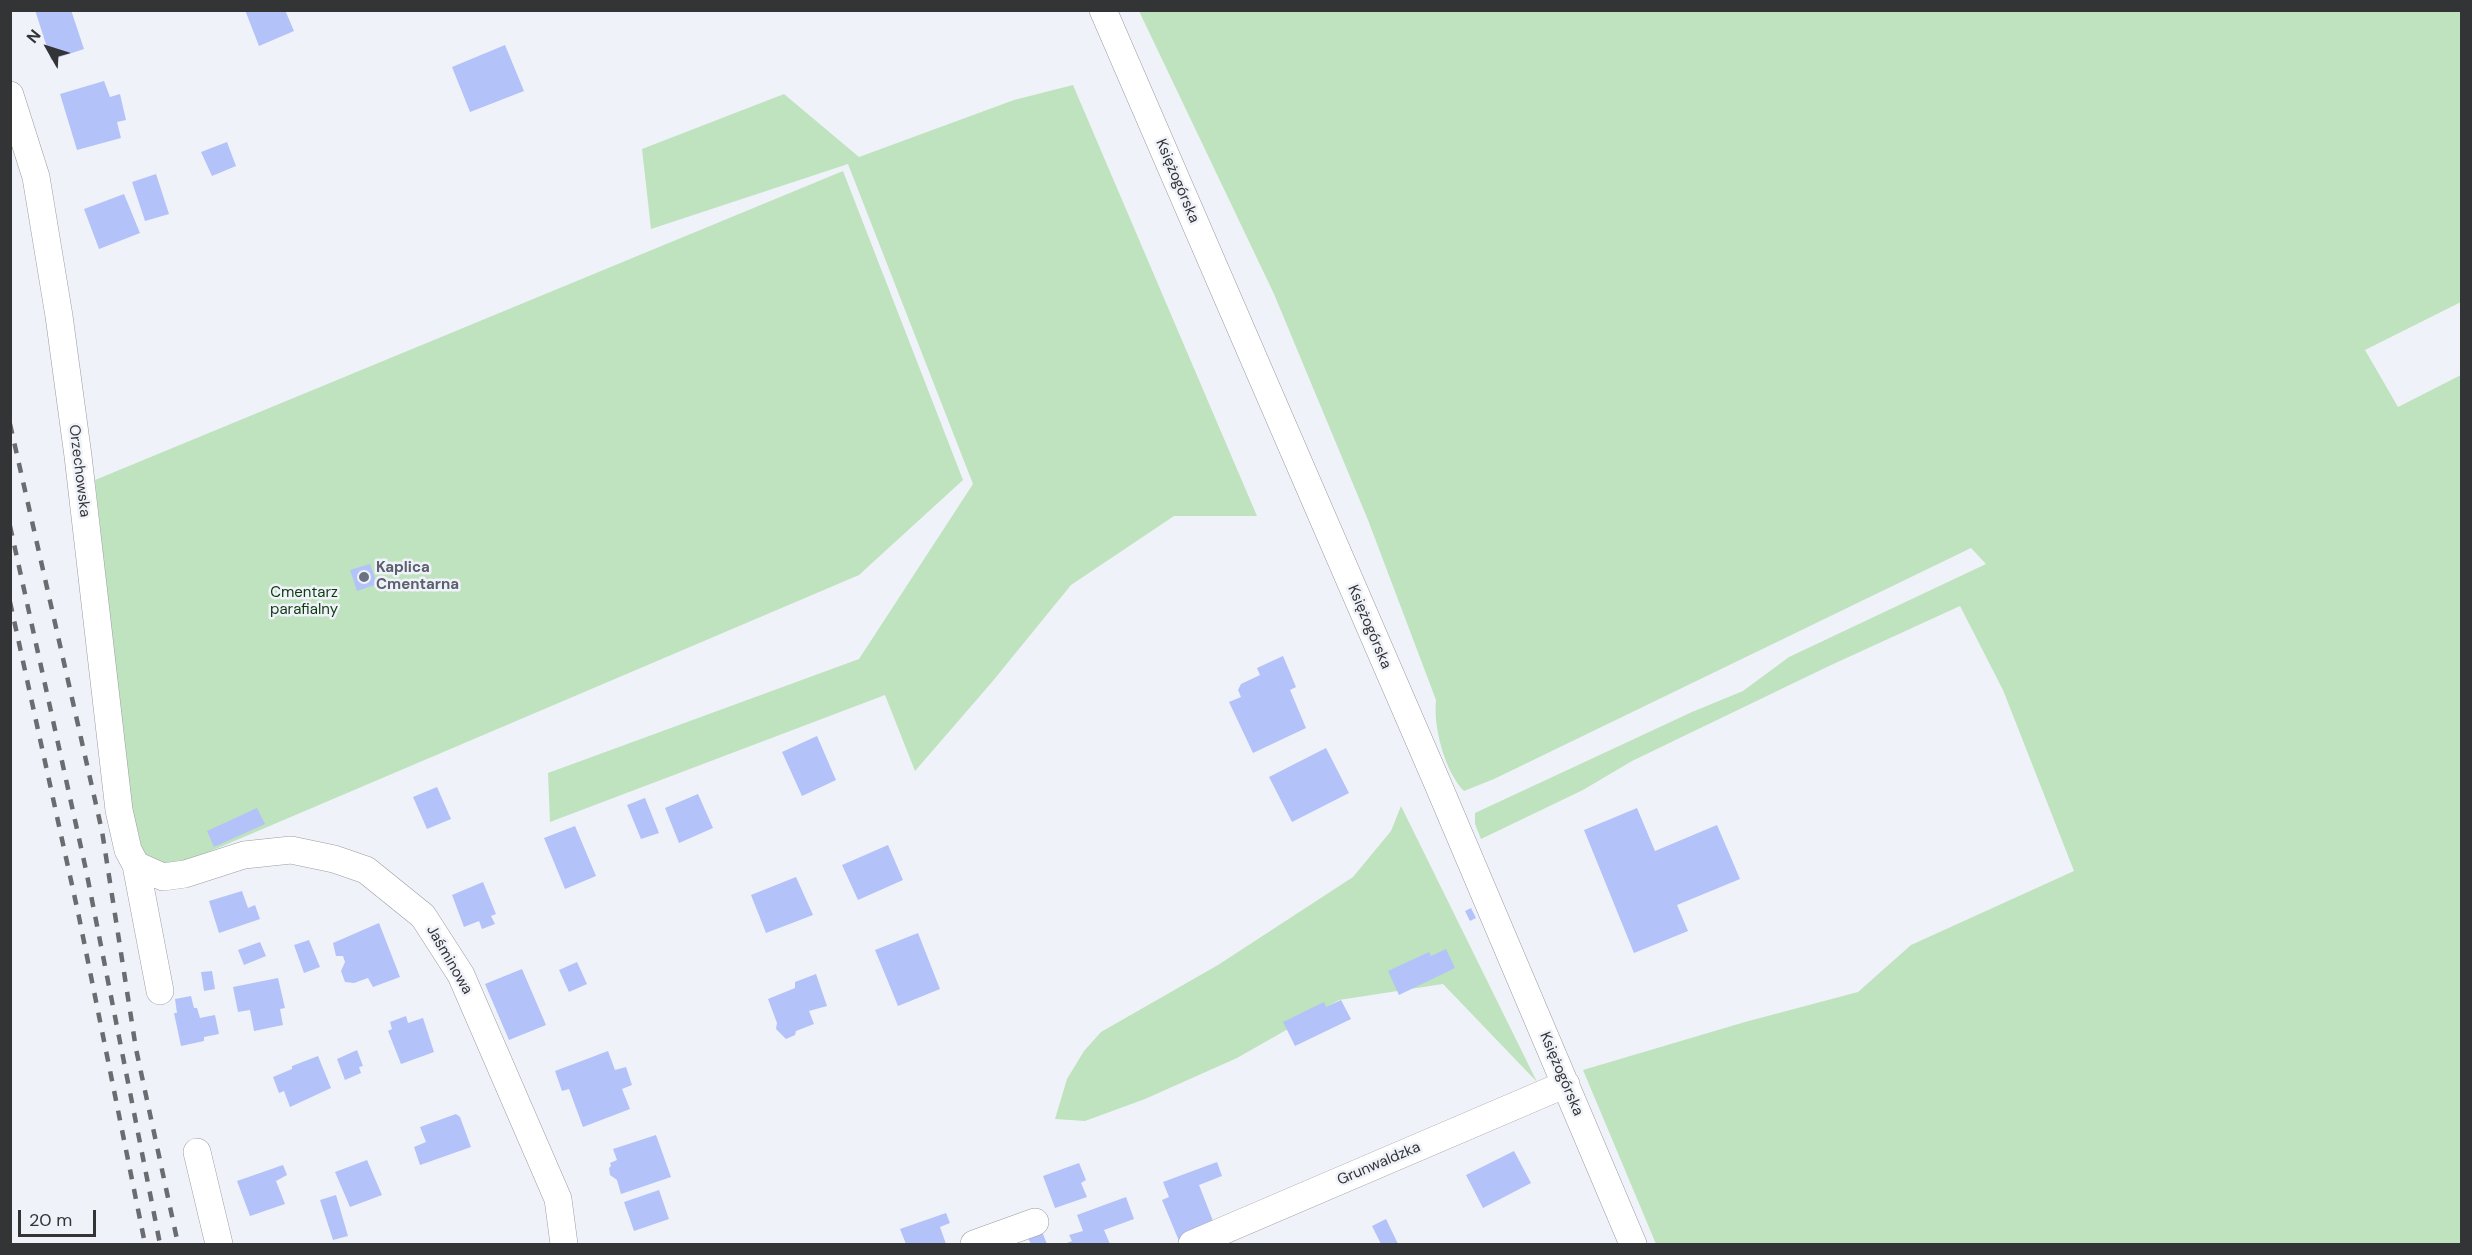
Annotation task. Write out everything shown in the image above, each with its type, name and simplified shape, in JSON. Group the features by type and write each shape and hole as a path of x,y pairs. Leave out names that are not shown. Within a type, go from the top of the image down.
{"street":[{"name":"Księżogórska","path":"1103,10 1566,1084 1633,1245"},
{"name":"Orzechowska","path":"10,95 36,177 56,296 79,468 119,810 132,857 160,991"},
{"name":"Jaśminowa","path":"132,857 163,877 185,874 244,855 291,850 334,859 366,870 423,916 461,975 558,1199 564,1245"},
{"name":"Grunwaldzka","path":"1192,1245 1566,1084"},
{"path":"197,1152 219,1245"},
{"path":"974,1245 1035,1222"}],"green space":[{"path":"1139,11 2461,11 2461,302 2365,350 2398,407 2461,375 2461,1244 1656,1244 1583,1070 1745,1022 1858,992 1911,945 2074,871 2003,690 1960,606 1632,761 1583,790 1481,839 1475,824 1475,813 1692,712 1743,691 1789,657 1986,564 1971,548 1494,779 1464,791 1451,773 1446,761 1436,723 1436,700 1368,520 1274,294"},
{"path":"1073,85 1257,516 1174,516 1071,585 992,682 915,771 885,695 550,822 548,773 859,659 973,484 848,164 651,229 642,149 784,94 859,157 1014,100"},
{"name":"Cmentarz parafialny","path":"843,171 963,480 859,575 171,868 136,853 95,480"},
{"path":"1401,806 1537,1082 1443,984 1339,1000 1237,1058 1145,1099 1085,1121 1055,1119 1067,1079 1084,1051 1101,1032 1218,965 1353,877 1391,831"}],"building":[{"path":"35,10 71,10 84,49 51,60"},
{"path":"245,10 285,10 294,31 259,46"},
{"path":"505,45 524,91 470,112 452,67"},
{"path":"104,81 110,97 120,94 126,120 117,122 121,138 77,150 60,94"},
{"path":"227,142 236,166 212,176 201,152"},
{"path":"156,174 169,214 145,221 132,182"},
{"path":"124,194 140,233 99,249 84,209"},
{"name":"Kaplica Cmentarna","path":"370,564 377,584 357,591 350,570"},
{"path":"1283,656 1296,687 1290,690 1306,728 1253,753 1229,702 1241,697 1238,690 1241,684 1260,675 1257,668"},
{"path":"817,736 836,780 802,796 782,752"},
{"path":"1326,748 1349,793 1292,822 1269,777"},
{"path":"437,787 451,819 427,829 413,797"},
{"path":"698,794 713,828 679,843 665,808"},
{"path":"645,798 659,833 641,839 627,805"},
{"path":"257,808 265,824 214,847 207,831"},
{"path":"1637,808 1655,851 1717,825 1740,879 1677,905 1688,931 1634,953 1584,830"},
{"path":"575,826 596,876 565,889 544,838"},
{"path":"888,845 903,880 858,900 842,865"},
{"path":"796,877 813,915 766,933 751,895"},
{"path":"483,882 496,914 491,916 495,924 482,929 479,921 464,927 452,895"},
{"path":"242,891 248,908 255,905 260,919 219,933 209,901"},
{"path":"1471,908 1476,918 1470,921 1465,911"},
{"path":"379,923 400,977 373,987 368,978 354,983 345,982 341,971 345,962 343,956 336,956 333,943"},
{"path":"918,933 940,989 898,1006 875,950"},
{"path":"309,940 320,967 304,973 294,945"},
{"path":"260,942 266,956 244,965 238,950"},
{"path":"1446,949 1455,968 1399,995 1388,971 1429,952 1431,956"},
{"path":"577,962 587,984 569,992 559,970"},
{"path":"522,969 546,1025 509,1040 485,984"},
{"path":"212,971 215,989 204,991 201,972"},
{"path":"816,974 827,1006 809,1011 814,1024 796,1031 795,1035 786,1039 776,1029 777,1023 768,999 795,988 795,982"},
{"path":"278,978 285,1008 280,1009 283,1025 254,1031 250,1010 238,1012 233,987"},
{"path":"191,996 200,1018 215,1015 219,1034 204,1037 204,1041 181,1046 174,1013 177,1013 175,999"},
{"path":"1341,1000 1351,1019 1295,1046 1283,1022 1324,1002 1326,1007"},
{"path":"406,1016 408,1023 423,1018 434,1052 401,1064 388,1031 392,1029 390,1022"},
{"path":"357,1050 363,1066 359,1067 361,1073 345,1080 337,1059"},
{"path":"608,1051 615,1070 626,1067 632,1085 622,1089 630,1109 583,1127 569,1089 562,1091 555,1071"},
{"path":"318,1056 331,1088 290,1107 284,1091 279,1093 273,1077 292,1069 292,1066"},
{"path":"456,1114 460,1117 471,1147 420,1165 414,1147 426,1142 420,1127"},
{"path":"656,1135 671,1177 621,1194 617,1180 610,1175 610,1163 617,1160 613,1149"},
{"path":"1514,1151 1531,1183 1483,1208 1466,1175"},
{"path":"367,1160 382,1195 350,1207 335,1172"},
{"path":"1217,1162 1222,1176 1199,1185 1215,1226 1179,1241 1162,1200 1169,1197 1163,1182"},
{"path":"1079,1163 1086,1180 1081,1183 1087,1197 1055,1208 1043,1176"},
{"path":"283,1165 287,1175 276,1181 285,1204 250,1216 237,1181"},
{"path":"659,1190 669,1219 634,1231 624,1202"},
{"path":"336,1195 348,1236 333,1240 320,1200"},
{"path":"1126,1197 1134,1219 1104,1230 1110,1244 1064,1244 1072,1241 1069,1235 1083,1231 1077,1215"},
{"path":"946,1213 950,1223 940,1227 946,1244 906,1244 900,1229"},
{"path":"1386,1219 1398,1244 1381,1244 1372,1226"},
{"path":"1041,1229 1047,1244 1031,1244 1026,1234"}],"railway":[{"path":"10,424 102,831 136,1049 178,1244"},
{"path":"10,526 86,870 160,1244"},
{"path":"10,602 79,917 145,1244"}],"place":[{"name":"Kaplica Cmentarna","path":"364,577"}]}
